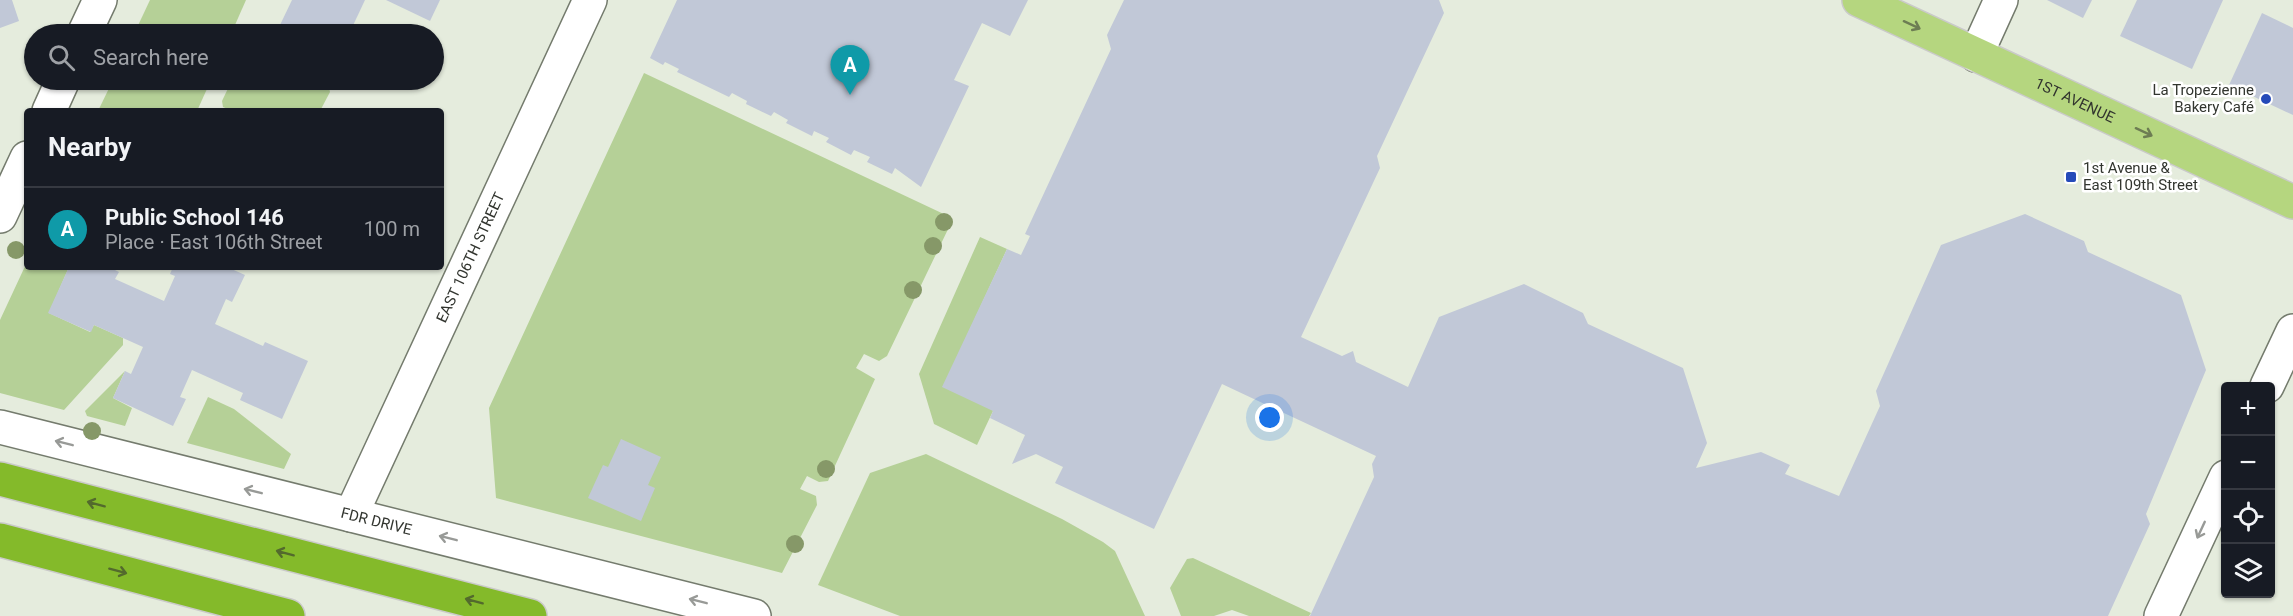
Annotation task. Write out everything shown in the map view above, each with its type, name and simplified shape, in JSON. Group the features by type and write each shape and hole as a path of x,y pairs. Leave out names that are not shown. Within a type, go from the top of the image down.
{"highway":[{"path":"0,479 530,616"},
{"path":"0,540 288,616"}],"main road":[{"name":"1ST AVENUE","path":"1859,0 2293,202"}],"street":[{"path":"89,24 100,0"},
{"name":"EAST 106TH STREET","path":"351,515 590,0"},
{"path":"1976,55 2001,0"},
{"path":"50,108 58,90"},
{"path":"0,216 24,164"},
{"path":"2269,382 2293,331"},
{"name":"FDR DRIVE","path":"0,427 754,616"},
{"path":"2161,616 2221,488"}],"green space":[{"path":"150,0 246,0 235,24 139,24"},
{"path":"644,73 948,216 951,223 887,356 879,361 864,354 856,368 875,379 828,481 819,482 807,476 800,489 816,496 817,505 782,573 496,498 489,408"},
{"path":"108,90 206,90 198,108 99,108"},
{"path":"227,90 330,90 330,92 322,108 226,108 222,101"},
{"path":"980,237 1007,249 965,340 993,411 977,445 934,424 919,374"},
{"path":"24,268 68,270 49,313 90,332 94,325 123,338 123,345 64,410 0,393 0,320"},
{"path":"125,371 113,398 132,408 125,426 87,416 85,411"},
{"path":"208,397 234,409 291,454 284,469 187,443"},
{"path":"926,454 1062,519 1103,542 1115,551 1145,616 900,616 818,585 870,473"},
{"path":"1193,558 1311,613 1309,616 1249,616 1232,610 1214,616 1181,616 1170,588 1187,559"}],"building":[{"path":"0,0 12,0 19,21 0,28"},
{"path":"292,0 365,0 354,24 280,24"},
{"path":"386,0 440,0 430,21"},
{"path":"677,0 1028,0 1010,36 982,23 954,80 969,86 921,187 895,168 892,174 867,162 870,157 854,150 851,155 826,142 829,138 814,131 812,136 786,123 788,120 774,112 771,116 746,104 747,101 732,93 729,97 677,72 679,69 665,62 663,65 650,58"},
{"path":"1124,0 1439,0 1444,13 1377,156 1380,168 1301,337 1342,356 1353,351 1356,362 1408,387 1439,317 1524,284 1583,313 1588,324 1683,368 1707,443 1696,468 1761,452 1790,465 1785,474 1839,496 1880,406 1876,391 1941,245 2025,214 2084,241 2088,252 2181,295 2206,370 2146,514 2150,524 2108,616 1310,616 1374,477 1372,464 1376,456 1222,384 1154,529 1055,483 1063,467 1036,454 1012,464 1025,435 990,418 993,411 942,387 1007,249 1021,255 1030,236 1025,234 1111,49 1107,35"},
{"path":"2047,0 2092,0 2083,18"},
{"path":"2137,0 2223,0 2192,69 2120,36"},
{"path":"2262,13 2293,28 2293,115 2229,85"},
{"path":"68,270 115,270 119,272 115,279 164,301 175,276 170,274 172,270 234,270 245,275 232,302 226,299 215,324 263,346 265,342 308,361 282,419 240,400 243,393 192,370 180,397 186,399 173,426 113,398 125,371 131,374 143,347 94,325 91,332 48,313"},
{"path":"621,439 661,457 648,485 655,488 641,521 588,498 603,465 608,467"}],"place":[{"name":"Public School 146","path":"850,95"},
{"name":"La Tropezienne Bakery Café","path":"2266,99"},
{"name":"1st Avenue & East 109th Street","path":"2071,177"}]}
